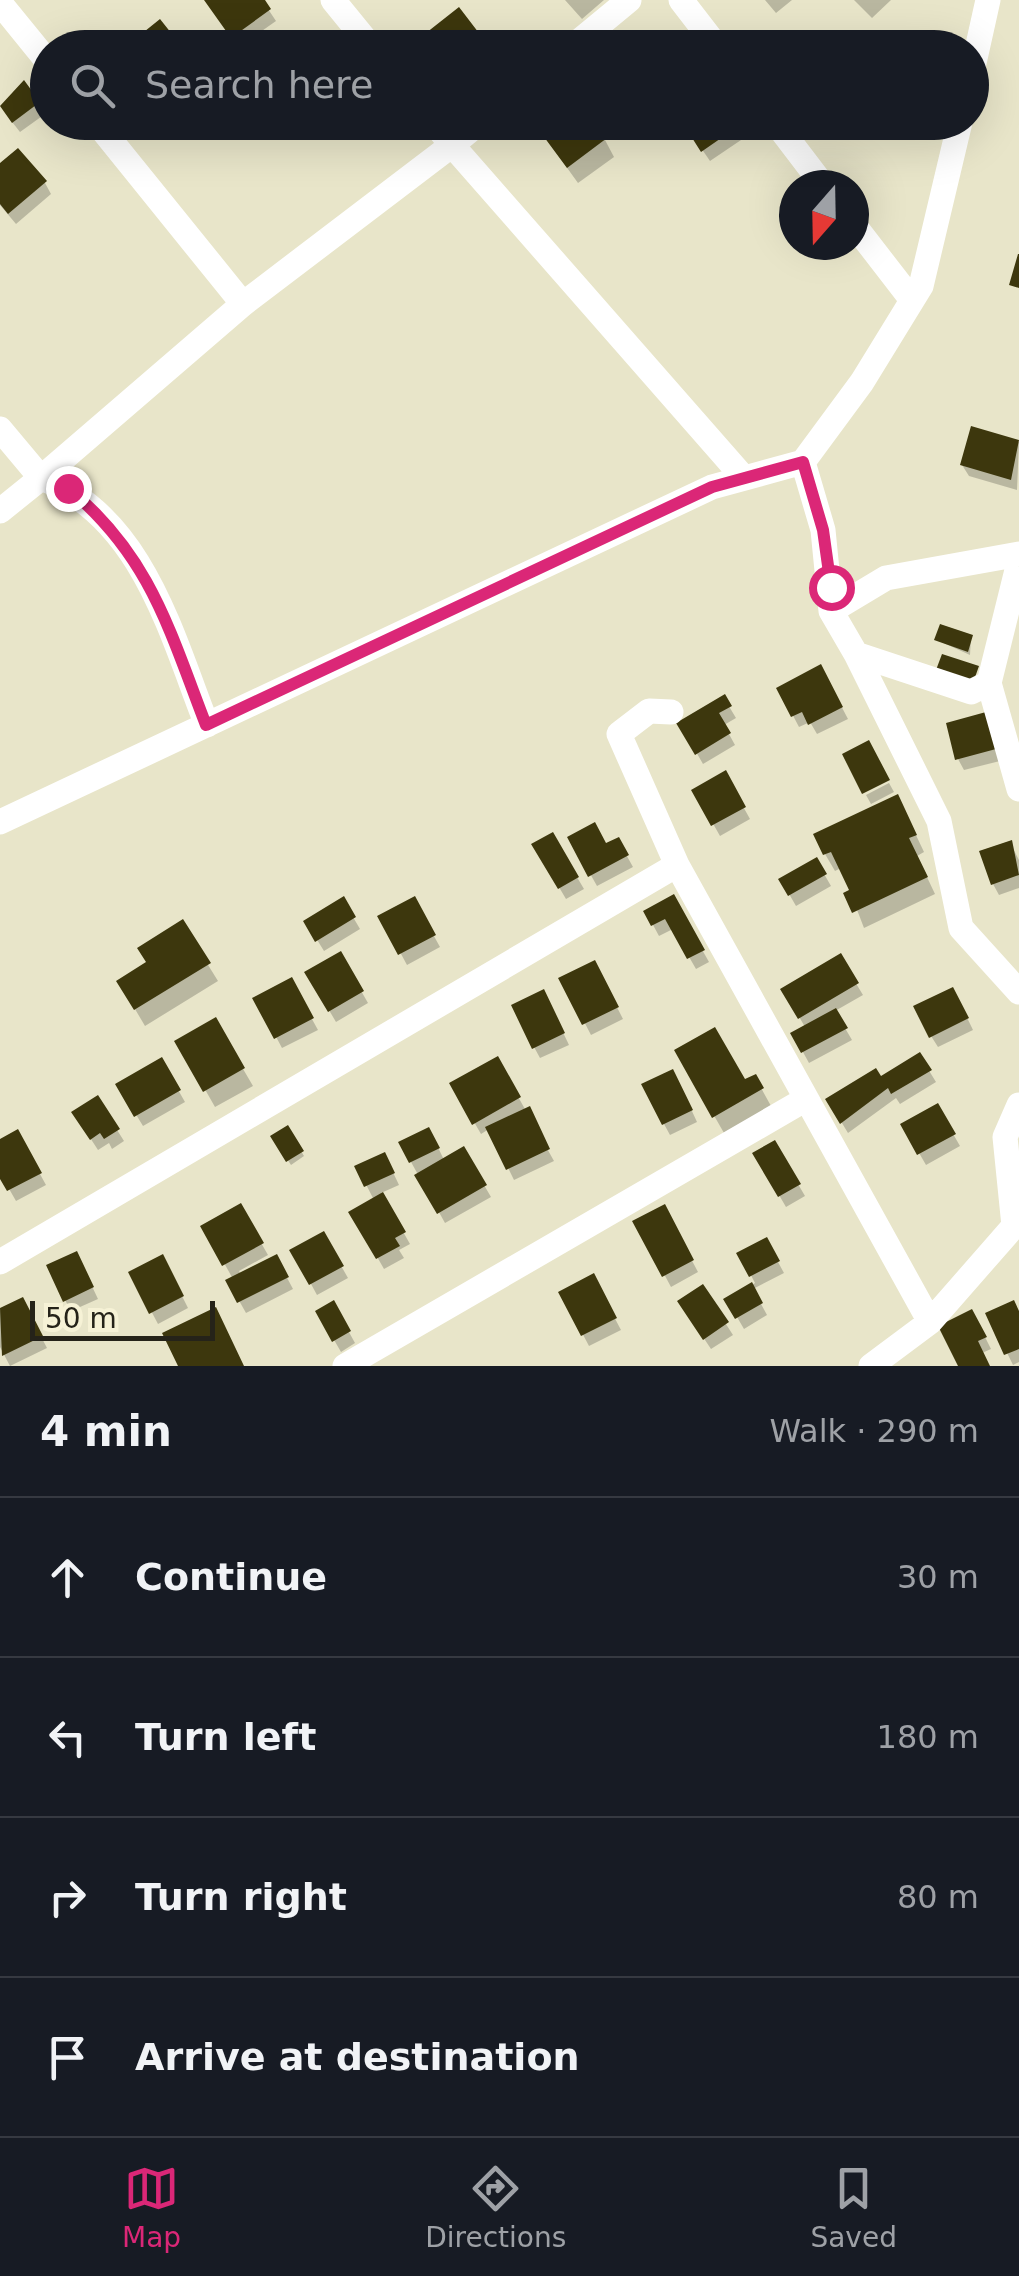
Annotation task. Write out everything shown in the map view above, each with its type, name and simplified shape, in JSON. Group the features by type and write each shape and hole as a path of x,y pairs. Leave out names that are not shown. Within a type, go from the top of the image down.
{"street":[{"path":"334,0 358,30"},
{"path":"594,30 630,0"},
{"path":"681,0 704,30"},
{"path":"981,30 988,0"},
{"path":"0,4 30,40"},
{"path":"111,140 243,304"},
{"path":"447,140 744,478"},
{"path":"0,511 243,304 459,140"},
{"path":"789,140 812,170"},
{"path":"0,822 712,487 803,462 862,382 921,286 956,140"},
{"path":"869,244 912,300"},
{"path":"0,429 41,478 68,488 104,518 141,565 206,725"},
{"path":"803,462 823,530 831,612 939,821 962,928 1019,992"},
{"path":"831,612 886,578 1019,554"},
{"path":"1019,562 988,683 1019,789"},
{"path":"856,654 970,692 988,683"},
{"path":"671,712 650,710 619,734 677,865 930,1322"},
{"path":"0,1262 677,865"},
{"path":"346,1366 806,1099"},
{"path":"871,1366 930,1322 1016,1224 1006,1137 1019,1106"}],"building":[{"path":"204,0 265,0 271,9 242,30 225,30"},
{"path":"459,7 477,30 430,30"},
{"path":"160,19 169,30 146,30"},
{"path":"24,80 30,88 30,110 12,123 0,106"},
{"path":"546,140 604,140 567,168"},
{"path":"693,140 718,140 701,152"},
{"path":"18,148 47,181 8,214 0,204 0,163"},
{"path":"1019,254 1019,288 1009,285"},
{"path":"971,426 1019,440 1011,480 960,465"},
{"path":"940,624 973,635 968,652 934,640"},
{"path":"942,654 979,666 973,683 936,670"},
{"path":"821,664 843,707 808,725 802,712 791,717 776,688"},
{"path":"725,694 732,706 719,713 731,733 695,755 676,723"},
{"path":"986,712 996,749 955,760 946,723"},
{"path":"869,740 890,780 862,794 842,754"},
{"path":"726,770 746,807 711,826 691,790"},
{"path":"898,794 917,835 909,838 928,877 852,913 843,893 849,890 831,852 823,855 813,834"},
{"path":"595,822 606,843 619,837 629,855 588,877 567,837"},
{"path":"553,832 579,877 558,889 531,844"},
{"path":"1012,840 1019,875 991,885 979,851"},
{"path":"817,857 827,874 788,896 778,879"},
{"path":"674,894 705,950 687,959 665,919 651,926 643,911"},
{"path":"344,896 356,917 315,942 303,921"},
{"path":"415,896 436,935 398,955 377,916"},
{"path":"183,919 211,963 134,1010 116,981 146,962 137,948"},
{"path":"341,951 364,991 328,1012 304,972"},
{"path":"841,953 859,983 798,1019 780,989"},
{"path":"595,960 619,1007 582,1025 558,978"},
{"path":"292,977 314,1018 274,1039 252,998"},
{"path":"953,987 969,1018 929,1038 913,1006"},
{"path":"544,989 565,1033 532,1049 511,1005"},
{"path":"836,1008 848,1028 801,1053 790,1033"},
{"path":"216,1017 245,1068 203,1092 174,1041"},
{"path":"715,1027 745,1079 756,1074 764,1088 712,1118 674,1050"},
{"path":"920,1052 932,1070 891,1094 888,1088 840,1124 825,1099 876,1068 881,1076"},
{"path":"498,1056 521,1097 472,1125 449,1083"},
{"path":"162,1057 181,1090 134,1117 115,1084"},
{"path":"673,1069 693,1110 662,1125 641,1084"},
{"path":"98,1095 120,1129 104,1139 100,1133 90,1140 71,1112"},
{"path":"938,1103 956,1134 917,1155 900,1124"},
{"path":"530,1106 550,1149 506,1170 485,1127"},
{"path":"288,1125 304,1151 286,1162 270,1136"},
{"path":"429,1127 440,1148 409,1163 398,1142"},
{"path":"18,1129 42,1173 7,1191 0,1179 0,1139"},
{"path":"775,1140 801,1184 778,1197 752,1153"},
{"path":"464,1146 487,1185 437,1214 414,1175"},
{"path":"385,1152 395,1173 364,1187 354,1166"},
{"path":"383,1192 406,1232 395,1238 400,1246 376,1259 348,1212"},
{"path":"241,1203 264,1243 222,1266 200,1226"},
{"path":"665,1204 694,1260 662,1277 632,1221"},
{"path":"324,1231 344,1266 309,1285 289,1250"},
{"path":"767,1237 780,1261 749,1277 736,1253"},
{"path":"77,1251 94,1287 63,1302 46,1265"},
{"path":"163,1254 184,1296 149,1314 128,1272"},
{"path":"277,1254 289,1277 237,1303 225,1280"},
{"path":"594,1273 617,1318 581,1336 558,1292"},
{"path":"752,1282 763,1303 735,1319 723,1299"},
{"path":"703,1284 729,1322 703,1340 677,1301"},
{"path":"23,1297 43,1336 2,1356 0,1308"},
{"path":"334,1300 351,1331 332,1342 315,1311"},
{"path":"1014,1300 1019,1311 1019,1349 1004,1355 985,1313"},
{"path":"216,1307 244,1366 178,1366 162,1333"},
{"path":"972,1309 987,1337 978,1341 990,1366 958,1366 938,1326"}],"route":[{"path":"68,488 104,518 141,565 206,725 712,487 803,462 823,530 831,587"}]}
